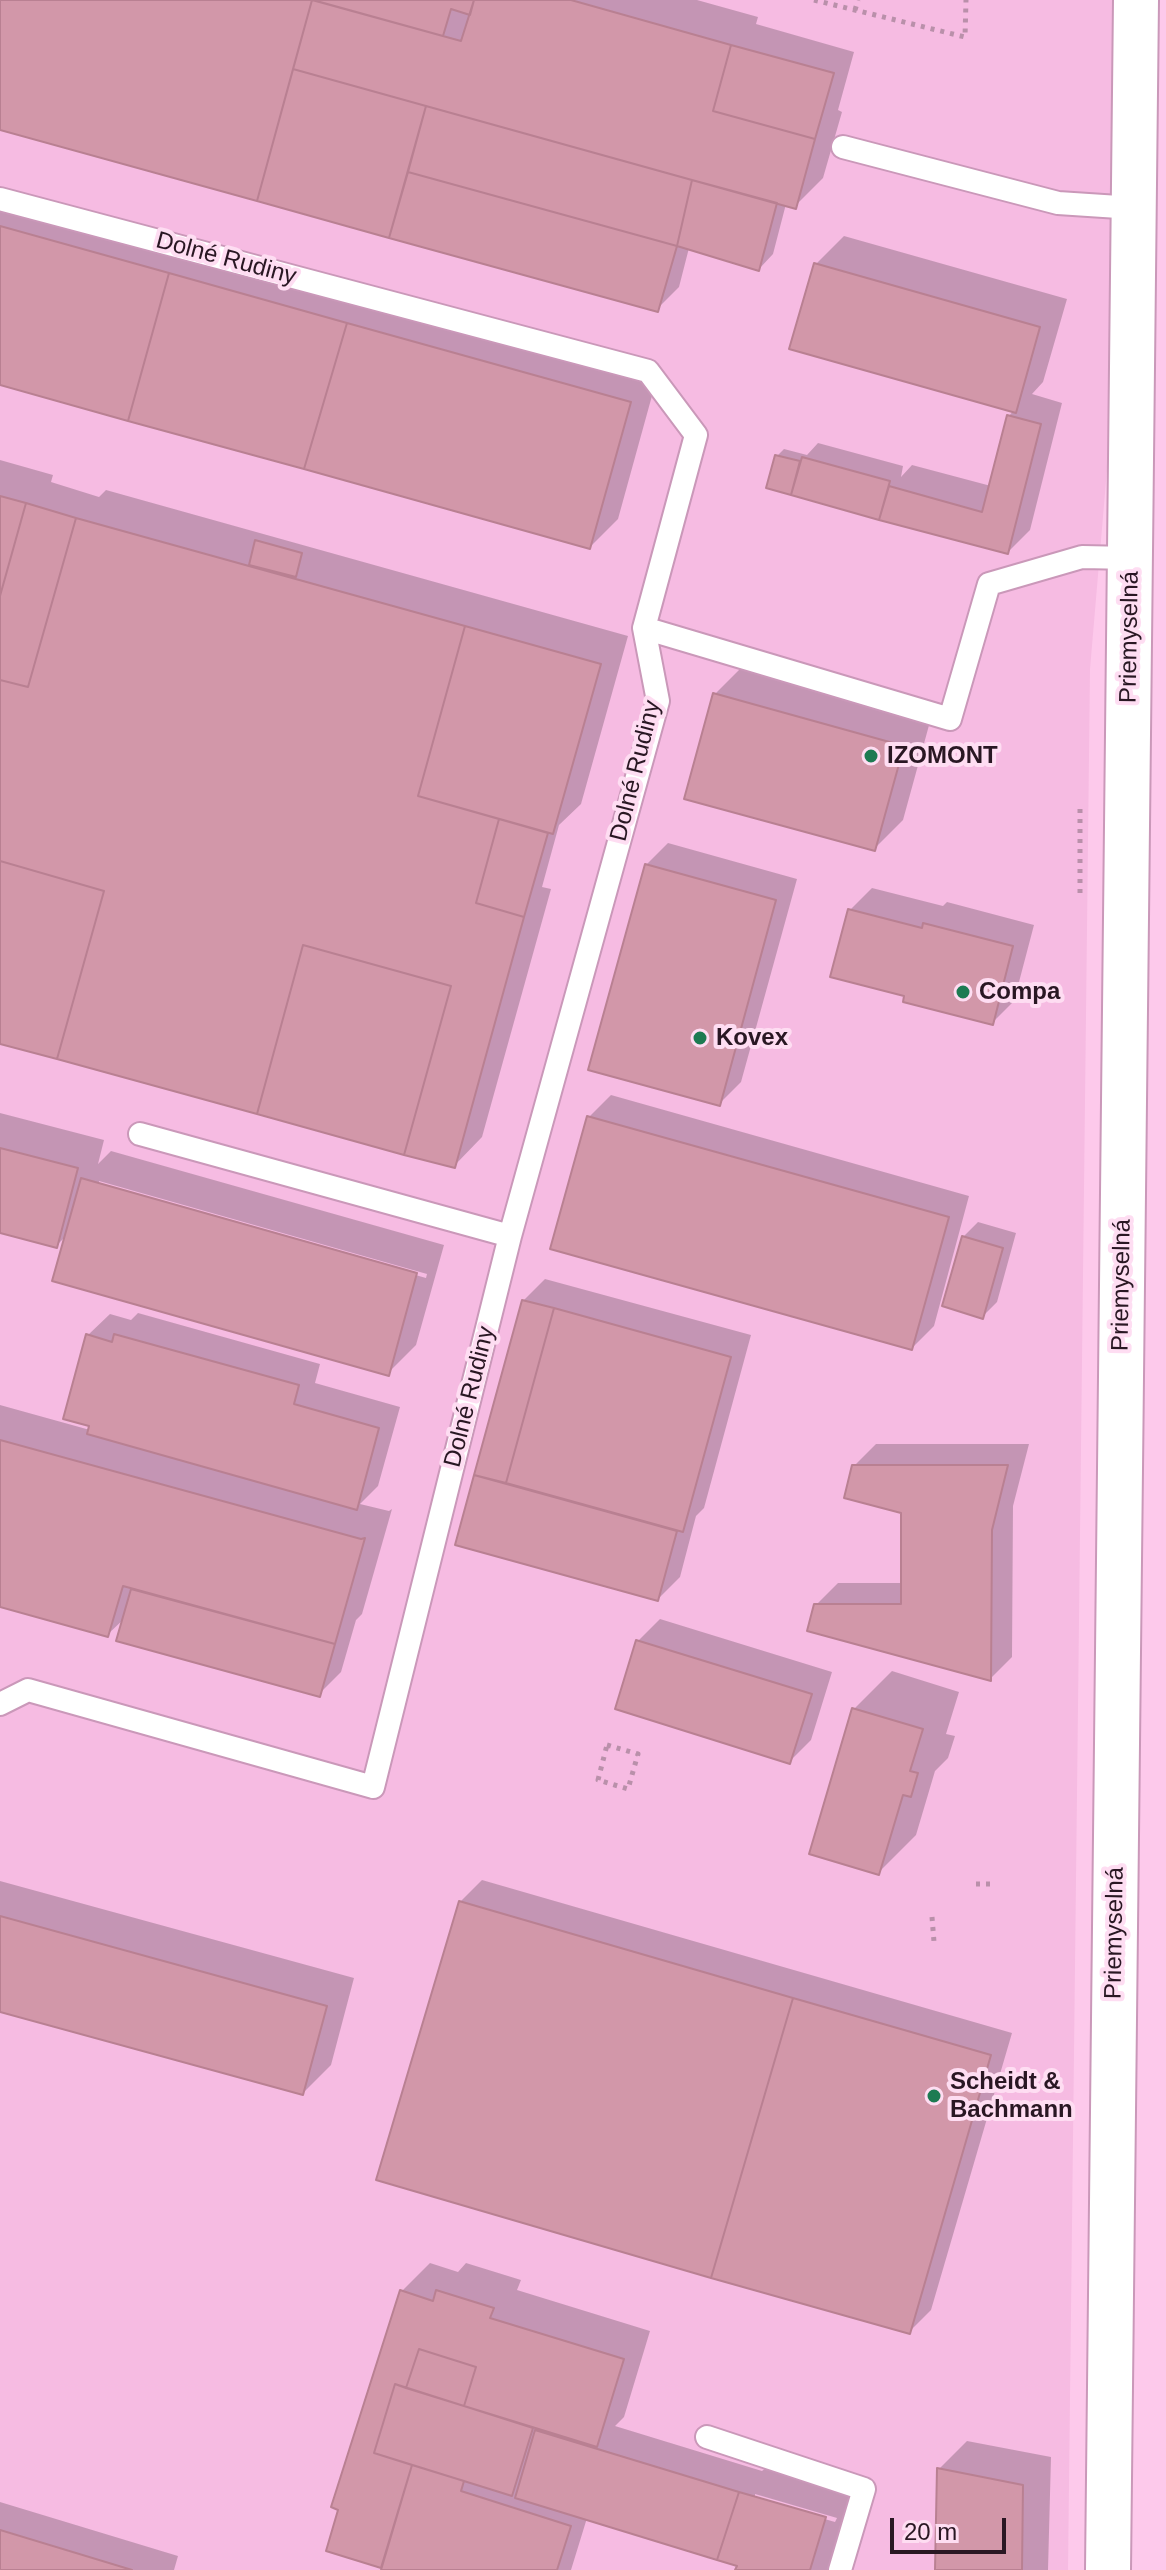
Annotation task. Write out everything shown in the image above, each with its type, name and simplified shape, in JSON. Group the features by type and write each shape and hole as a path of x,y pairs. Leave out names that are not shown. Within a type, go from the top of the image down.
{"street":[{"name":"Priemyselná","path":"1108,2570 1136,0"}],"lane":[{"path":"843,147 1058,203 1134,208"},
{"name":"Dolné Rudiny","path":"0,199 648,371 696,435 644,628 658,701 510,1236 373,1787 28,1690 0,1704"},
{"path":"644,628 950,719 989,584 1082,557 1131,558"},
{"path":"140,1134 510,1236"},
{"path":"707,2437 864,2489 840,2570"}],"path":[{"path":"814,0 965,37 966,0"},
{"path":"855,10 858,0"},
{"path":"1080,806 1080,893"},
{"path":"607,1745 638,1754 628,1789 615,1785 598,1780 607,1745"},
{"path":"976,1884 991,1884"},
{"path":"932,1917 934,1942"}],"shaded area":[{"path":"0,0 1147,0 1090,669 1068,2570 0,2570"}],"building":[{"path":"0,0 312,0 257,201 0,130"},
{"path":"312,0 461,41 474,0 571,0 731,45 713,111 815,139 796,209 293,69"},
{"path":"313,0 474,0 470,15 451,9 443,36"},
{"path":"731,45 834,73 815,139 713,111"},
{"path":"293,69 426,106 389,238 257,201"},
{"path":"426,106 692,180 677,246 408,172"},
{"path":"408,172 677,246 658,312 389,238"},
{"path":"692,180 777,203 759,271 677,246"},
{"path":"0,226 169,273 128,421 0,385"},
{"path":"814,263 1040,327 1016,413 789,349"},
{"path":"169,273 347,323 304,469 128,421"},
{"path":"347,323 631,402 590,549 304,469"},
{"path":"1007,415 1041,424 1008,554 879,520 889,486 982,512"},
{"path":"775,455 800,461 791,495 766,488"},
{"path":"802,457 890,481 879,520 791,495"},
{"path":"0,496 26,503 0,596"},
{"path":"26,503 76,518 28,687 0,680 0,596"},
{"path":"76,518 465,626 418,796 499,819 476,903 524,917 455,1168 404,1155 451,986 303,945 257,1114 57,1059 104,891 0,861 0,680 28,687"},
{"path":"255,540 302,553 296,577 249,565"},
{"path":"465,626 601,664 553,834 418,796"},
{"path":"713,693 904,746 875,851 684,799"},
{"path":"499,819 548,833 524,917 476,903"},
{"path":"0,861 104,891 57,1059 0,1044"},
{"path":"645,864 776,900 720,1106 588,1070"},
{"path":"848,909 922,928 923,923 1013,946 993,1025 903,1002 904,996 830,977"},
{"path":"303,945 451,986 404,1155 257,1114"},
{"path":"587,1116 949,1217 912,1350 550,1249"},
{"path":"0,1148 78,1168 57,1248 0,1233"},
{"path":"81,1178 417,1273 389,1376 52,1281"},
{"path":"962,1236 1003,1248 983,1319 942,1306"},
{"path":"522,1300 554,1308 506,1483 474,1475"},
{"path":"554,1308 731,1357 683,1532 506,1483"},
{"path":"86,1334 112,1342 114,1334 299,1385 294,1404 379,1428 357,1510 87,1434 89,1426 63,1419"},
{"path":"0,1440 365,1538 335,1644 123,1586 108,1637 0,1607"},
{"path":"852,1465 1008,1465 992,1530 991,1681 807,1631 814,1604 901,1604 901,1513 844,1498"},
{"path":"474,1475 677,1531 658,1601 455,1545"},
{"path":"131,1589 335,1644 320,1697 116,1641"},
{"path":"636,1640 812,1694 790,1764 615,1709"},
{"path":"852,1708 923,1729 910,1771 918,1773 911,1797 903,1795 879,1875 809,1854"},
{"path":"459,1901 793,1998 711,2278 376,2180"},
{"path":"0,1916 327,2006 303,2095 0,2012"},
{"path":"793,1998 991,2055 910,2334 711,2278"},
{"path":"400,2290 433,2301 436,2290 494,2308 490,2318 624,2359 597,2447 464,2406 476,2367 419,2349 406,2388 395,2384 374,2453 412,2465 381,2568 326,2551 338,2510 331,2507"},
{"path":"419,2349 476,2367 464,2406 406,2388"},
{"path":"395,2384 533,2428 512,2496 374,2453"},
{"path":"535,2430 739,2492 717,2560 515,2498"},
{"path":"412,2465 464,2481 461,2491 571,2526 557,2570 381,2570"},
{"path":"937,2468 1023,2485 1022,2570 935,2570"},
{"path":"739,2492 826,2517 810,2570 735,2570 737,2566 717,2560"},
{"path":"0,2530 132,2570 0,2570"}],"place":[{"name":"IZOMONT","path":"871,756"},
{"name":"Compa","path":"963,992"},
{"name":"Kovex","path":"700,1038"},
{"name":"Scheidt & Bachmann","path":"934,2096"}]}
